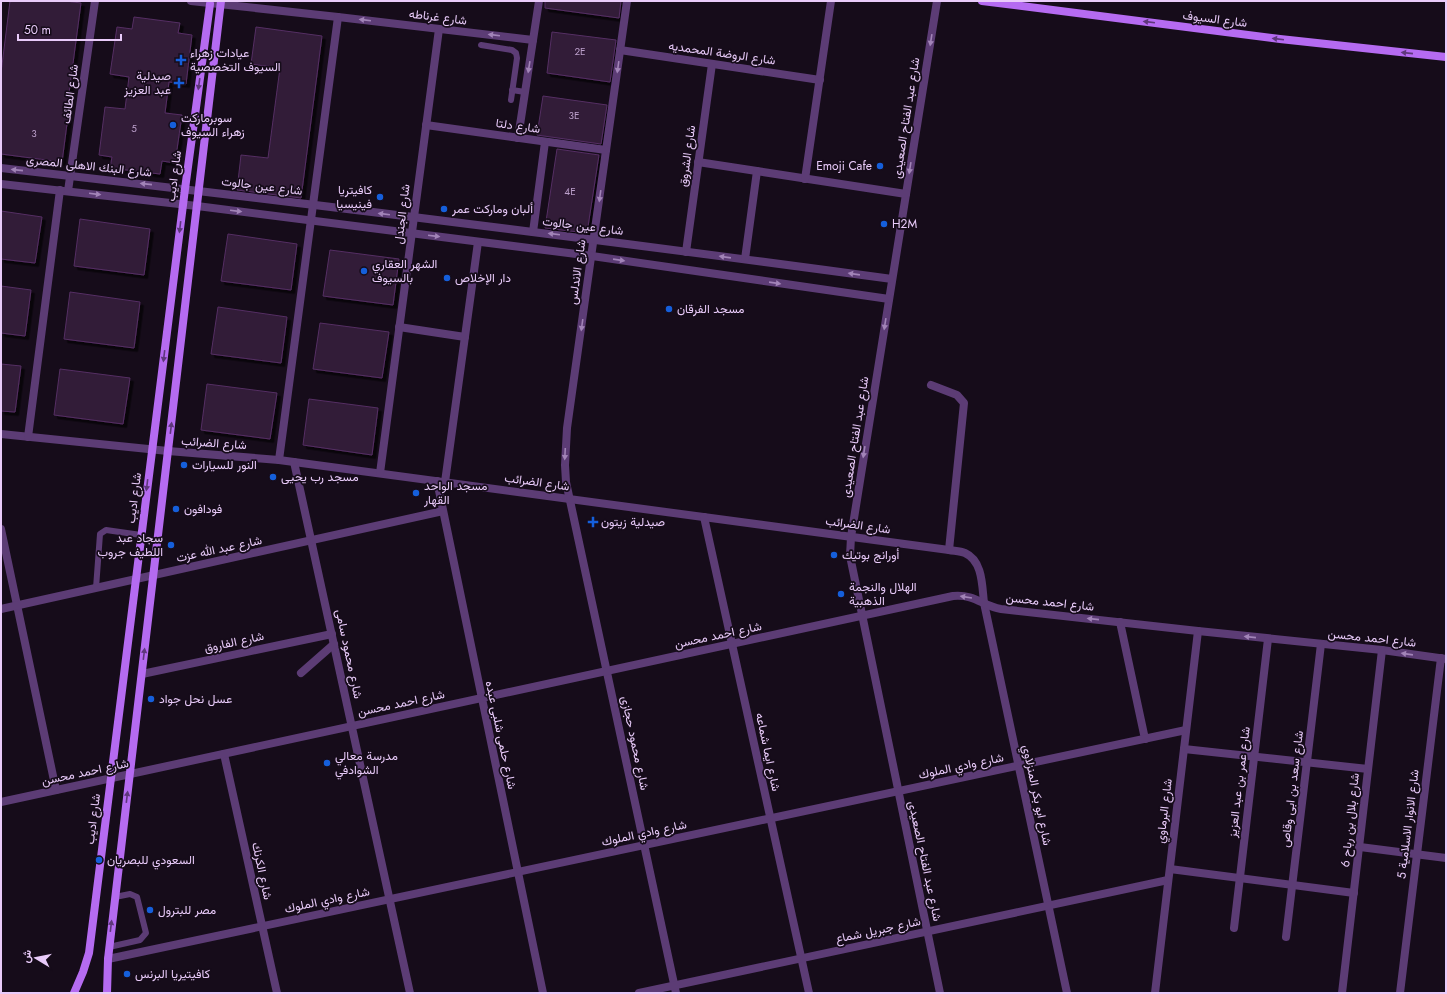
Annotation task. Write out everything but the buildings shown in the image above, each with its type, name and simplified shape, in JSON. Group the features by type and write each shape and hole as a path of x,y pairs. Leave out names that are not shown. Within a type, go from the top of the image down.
{"main road":[{"name":"شارع السيوف","path":"982,1 1280,39 1446,57"},
{"path":"107,993 109,947 221,3"},
{"name":"شارع اديب","path":"74,993 84,972 89,953 184,189 210,4"}],"street":[{"name":"شارع الطائف","path":"28,437 64,191 70,176 95,1"},
{"name":"شارع غرناطه","path":"191,1 210,4 221,3 533,40"},
{"path":"518,138 539,1"},
{"name":"شارع الاندلس","path":"570,499 565,465 565,450 627,1"},
{"path":"805,179 832,1"},
{"name":"شارع عبد الفتاح الصعيدى","path":"937,1 851,537 850,556 940,993"},
{"path":"279,460 338,17"},
{"name":"شارع الجندل","path":"380,473 439,29"},
{"name":"شارع الروضة المحمديه","path":"620,50 820,80"},
{"name":"شارع الشروق","path":"686,252 712,64"},
{"name":"شارع دلتا","path":"426,124 606,150"},
{"path":"534,232 546,142"},
{"path":"698,162 906,194"},
{"name":"شارع البنك الاهلى المصرى","path":"1,168 199,190"},
{"path":"745,259 757,171"},
{"path":"1,184 183,204 592,256 889,299"},
{"name":"شارع عين جالوت","path":"199,190 594,239 892,279"},
{"name":"شارع حلمى شلبى عبده","path":"478,242 465,336 441,482 443,512 543,993"},
{"path":"399,327 465,336"},
{"path":"931,385 957,395 964,403 949,550"},
{"name":"شارع الضرائب","path":"1,434 168,451 279,460 949,550 964,553 972,558 977,564 980,572 984,602"},
{"name":"شارع محمود سامى","path":"294,462 410,993"},
{"name":"شارع محمود حجازى","path":"570,499 676,989"},
{"name":"شارع عبد الله عزت","path":"1,609 443,512"},
{"name":"شارع ايما شماعه","path":"704,517 809,993"},
{"path":"1,529 56,790"},
{"name":"شارع احمد محسن","path":"1,802 953,596 969,596 992,607 1001,609 1198,632 1382,650 1443,658"},
{"name":"شارع ابو بكر المنزلاوي","path":"984,602 1067,993"},
{"path":"1120,622 1145,739"},
{"name":"شارع البرماوي","path":"1155,993 1198,632"},
{"name":"شارع الفاروق","path":"142,674 332,634"},
{"name":"شارع عمر بن عبد العزيز","path":"1234,928 1268,639"},
{"path":"301,673 334,644"},
{"name":"شارع سعد بن ابى وقاص","path":"1286,937 1321,644"},
{"name":"شارع بلال بن رباح 6","path":"1342,993 1382,650"},
{"name":"شارع الانوار الاسلامية 5","path":"1400,993 1443,658"},
{"name":"شارع وادي الملوك","path":"108,959 1186,730"},
{"path":"1184,749 1368,769"},
{"name":"شارع الكرنك","path":"224,754 277,993"},
{"path":"1360,847 1446,858"},
{"path":"1170,869 1354,893"},
{"name":"شارع جبريل شماع","path":"639,993 676,989 801,958 1168,880"}],"lane":[{"path":"481,45 512,50 516,53 517,58 511,100"},
{"path":"512,90 525,92"},
{"path":"96,588 100,534 106,530 141,535"},
{"path":"109,947 140,940 146,933 137,897 130,894 115,897"}],"place":[{"name":"عيادات زهراء السيوف التخصصية","path":"181,60"},
{"name":"صيدلية عبد العزيز","path":"179,83"},
{"name":"سوبرماركت زهراء السيوف","path":"173,125"},
{"name":"Emoji Cafe","path":"880,166"},
{"name":"كافيتريا فينيسيا","path":"380,197"},
{"name":"ألبان وماركت عمر","path":"444,209"},
{"name":"H2M","path":"884,224"},
{"name":"الشهر العقاري بالسيوف","path":"364,271"},
{"name":"دار الإخلاص","path":"447,278"},
{"name":"مسجد الفرقان","path":"669,309"},
{"name":"النور للسيارات","path":"184,465"},
{"name":"مسجد رب يحيى","path":"273,477"},
{"name":"مسجد الواحد القهار","path":"416,493"},
{"name":"فودافون","path":"176,509"},
{"name":"صيدلية زيتون","path":"593,522"},
{"name":"سجاد عبد اللطيف جروب","path":"171,545"},
{"name":"أورانج بوتيك","path":"834,555"},
{"name":"الهلال والنجمة الذهبية","path":"841,594"},
{"name":"عسل نحل جواد","path":"151,699"},
{"name":"مدرسة معالي الشوادفي","path":"327,763"},
{"name":"السعودي للبصريان","path":"99,860"},
{"name":"مصر للبترول","path":"150,910"},
{"name":"كافيتيريا البرنس","path":"127,974"}]}
